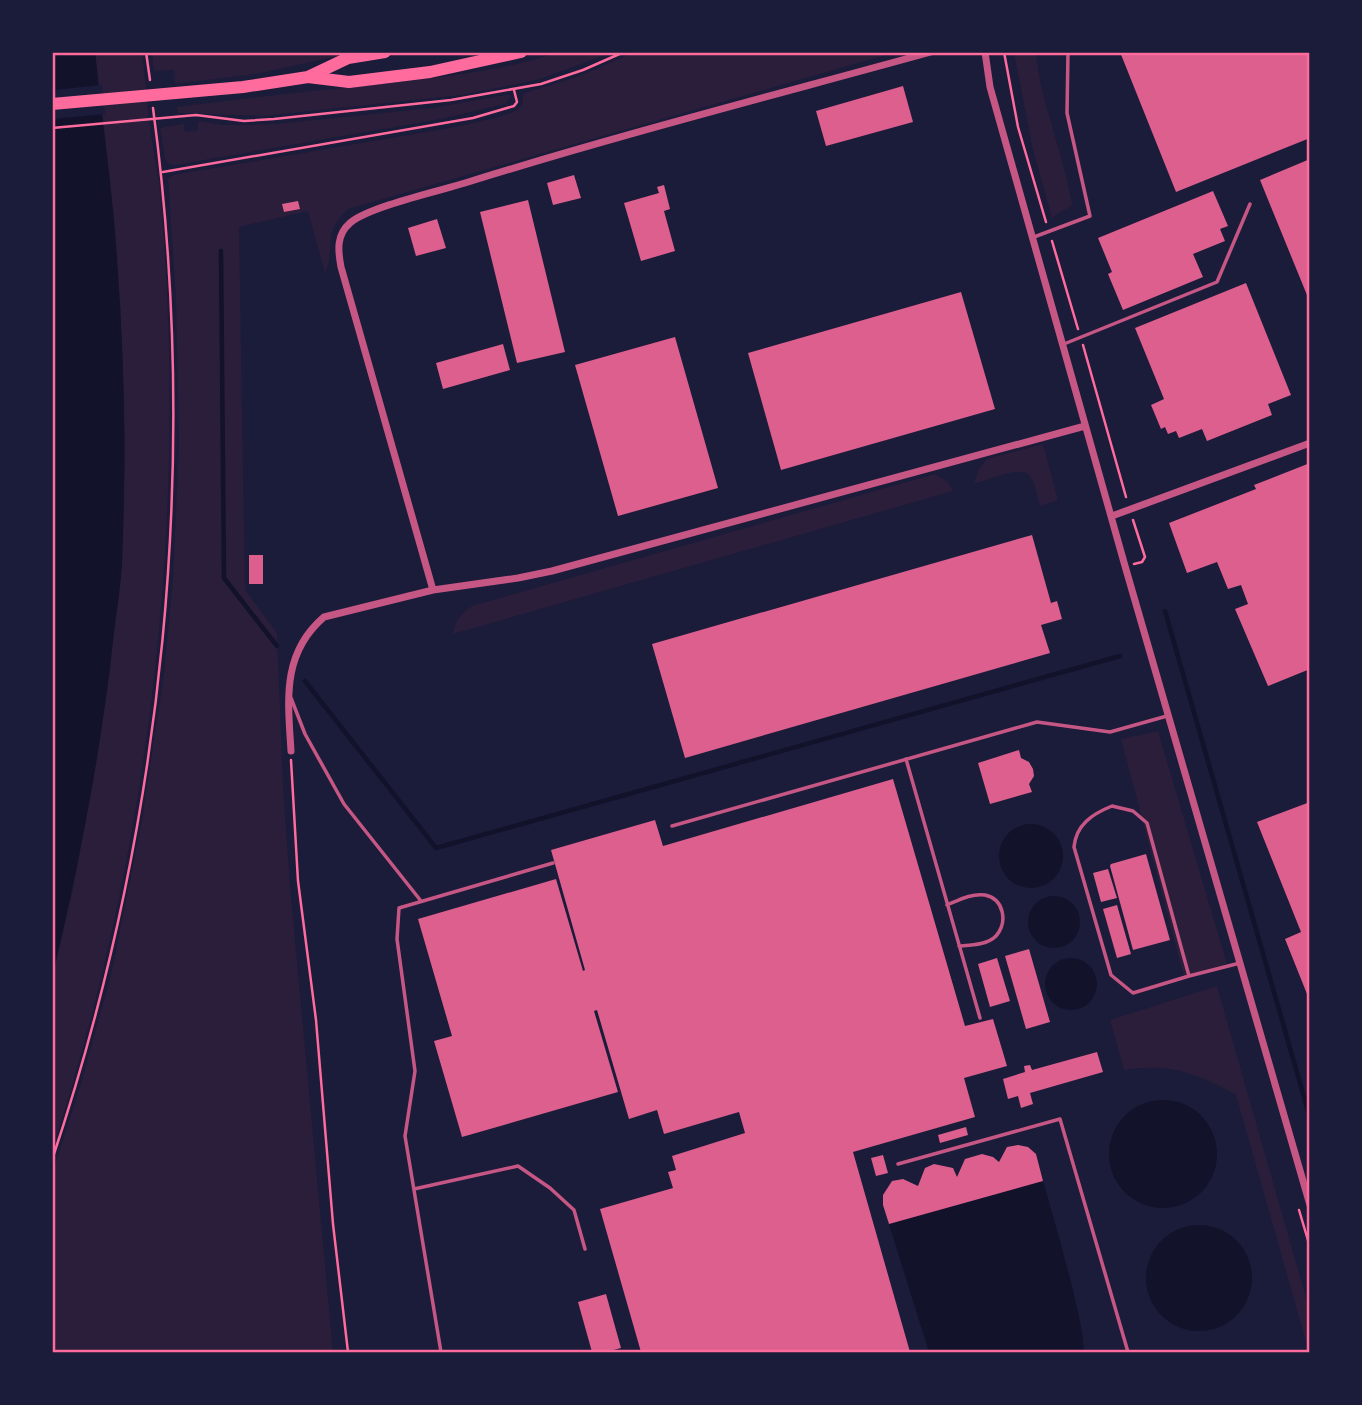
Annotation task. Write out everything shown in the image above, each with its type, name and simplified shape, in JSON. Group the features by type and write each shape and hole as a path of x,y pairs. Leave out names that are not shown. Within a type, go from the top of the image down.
{"main road":[{"path":"52,104 243,87 308,76 348,58 385,52"},
{"path":"308,76 349,82 443,69 521,52"}],"street":[{"path":"433,590 341,267 339,244 341,235 349,224 380,209 531,162 931,52"},
{"path":"985,52 990,87 1084,426 1310,1205"},
{"path":"291,751 288,690 294,657 313,627 324,617 433,590 518,578 552,570 1084,426"},
{"path":"1112,516 1310,443"}],"lane":[{"path":"1032,238 1090,216 1066,113 1068,52"},
{"path":"1062,345 1217,282 1250,204"},
{"path":"288,690 305,734 344,804 421,901"},
{"path":"672,826 1037,722 1110,732 1168,716"},
{"path":"906,760 980,1018"},
{"path":"1189,976 1147,823 1126,808 1112,806 1103,810 1082,825 1076,835 1074,848 1111,975 1133,993 1240,963"},
{"path":"441,1353 405,1136 415,1071 397,939 399,908 553,863"},
{"path":"947,905 968,897 984,895 998,902 1002,909 1003,924 995,937 980,944 959,946"},
{"path":"898,1164 1060,1119 1128,1353"},
{"path":"414,1189 518,1166 550,1188 574,1210 585,1249"}],"path":[{"path":"146,52 151,88"},
{"path":"52,128 196,116 244,121 430,103 514,90 558,79 624,52"},
{"path":"163,172 461,120 514,106 517,102 514,90"},
{"path":"52,1160 106,980 142,794 161,655 171,530 174,414 172,303 163,172 152,100"},
{"path":"291,751 298,881 316,1020 333,1224 348,1353"}],"shaded area":[{"path":"95,52 112,200 120,306 124,391 124,519 120,591 96,766 53,974 52,53"},
{"path":"95,53 142,53 160,194 168,321 169,440 165,560 154,680 137,799 115,916 87,1033 53,1147 53,974 73,889 97,758 122,563 125,442 122,347 114,221"},
{"path":"152,53 354,53 255,74 175,84 174,70 154,71"},
{"path":"555,53 611,53 537,80 461,95 263,116 178,113 177,107 469,73 513,65"},
{"path":"633,53 893,53 348,209 334,227 325,273 308,211 239,227 245,590 277,633 290,886 333,1352 53,1352 53,1172 112,971 142,821 164,673 173,579 179,443 176,301 168,178 495,118 519,108 524,93 577,77"},
{"path":"1014,53 1036,53 1068,186 1072,205 1052,218 1033,150"},
{"path":"509,95 510,98 505,104 441,119 175,165 168,164 165,159 160,128 184,124 185,132 198,130 198,121 223,125 276,124 432,108"},
{"path":"1043,444 1058,500 1040,506 1032,480 1024,472 1010,473 974,484 979,469 987,459"},
{"path":"935,474 948,482 953,491 453,634 459,618 472,606"},
{"path":"1158,731 1227,964 1184,977 1121,739"},
{"path":"1025,824 1037,824 1054,833 1061,844 1061,868 1054,879 1037,888 1025,888 1013,883 1004,874 999,862 999,850 1004,838 1013,829"},
{"path":"1054,896 1073,903 1080,922 1073,941 1054,948 1035,941 1028,922 1035,903"},
{"path":"1071,958 1090,965 1097,984 1090,1003 1071,1010 1052,1003 1045,984 1052,965"},
{"path":"1217,986 1309,1308 1309,1352 1236,1095 1208,1081 1169,1069 1124,1070 1110,1020"},
{"path":"1163,1100 1193,1109 1201,1116 1208,1124 1217,1154 1208,1184 1201,1192 1193,1199 1163,1208 1133,1199 1125,1192 1118,1184 1109,1154 1118,1124 1125,1116 1133,1109"},
{"path":"1043,1181 1075,1297 1083,1352 929,1352 889,1224"},
{"path":"1199,1225 1219,1229 1237,1240 1248,1258 1252,1278 1248,1298 1237,1316 1219,1327 1199,1331 1179,1327 1161,1316 1150,1298 1146,1278 1150,1258 1161,1240 1179,1229"}],"pier":[{"path":"102,85 105,114 53,119 53,90"}],"building":[{"path":"1120,52 1310,52 1310,138 1176,192"},
{"path":"903,86 913,122 826,146 816,111"},
{"path":"1310,159 1310,300 1309,300 1260,180"},
{"path":"574,175 581,198 553,205 547,183"},
{"path":"664,185 670,209 664,211 675,251 641,261 624,203 659,193 657,187"},
{"path":"1213,191 1228,226 1220,229 1225,241 1193,254 1203,277 1123,310 1108,274 1112,272 1098,238"},
{"path":"528,200 565,352 517,363 480,212"},
{"path":"298,201 300,209 284,212 282,204"},
{"path":"437,219 446,248 416,256 408,228"},
{"path":"1246,283 1291,395 1268,404 1272,415 1207,441 1202,429 1179,438 1176,431 1168,434 1165,427 1161,429 1151,405 1164,399 1135,328"},
{"path":"961,292 995,409 781,470 748,353"},
{"path":"675,337 718,488 618,516 575,365"},
{"path":"503,344 510,370 443,389 436,363"},
{"path":"1310,463 1310,669 1268,686 1235,609 1248,604 1241,585 1228,589 1217,562 1187,573 1169,523 1256,489 1254,485"},
{"path":"1032,535 1051,603 1057,601 1062,619 1041,625 1050,653 685,758 652,644"},
{"path":"249,555 263,555 263,584 249,584"},
{"path":"1019,750 1021,758 1029,762 1033,769 1034,776 1029,784 1032,792 990,804 978,763"},
{"path":"893,779 965,1026 993,1019 1007,1066 964,1078 975,1117 853,1152 910,1352 641,1352 600,1209 673,1188 668,1172 676,1170 672,1156 745,1133 739,1112 664,1134 657,1110 629,1119 597,1010 594,1011 618,1092 462,1137 434,1041 452,1036 418,919 556,879 583,971 585,970 551,850 655,820 663,846"},
{"path":"1310,802 1309,999 1285,939 1301,932 1257,822"},
{"path":"1146,854 1170,940 1133,950 1110,866"},
{"path":"1108,869 1117,898 1101,902 1093,873"},
{"path":"1117,905 1131,954 1117,958 1103,909"},
{"path":"1029,949 1050,1022 1026,1029 1005,956"},
{"path":"997,958 1010,1001 990,1007 978,964"},
{"path":"1097,1052 1103,1072 1030,1093 1033,1104 1021,1108 1018,1096 1008,1099 1003,1079 1025,1072 1024,1066 1030,1065 1032,1070"},
{"path":"966,1127 968,1135 940,1143 938,1135"},
{"path":"1007,1147 1028,1147 1036,1154 1043,1181 889,1224 883,1195 892,1181 903,1179 918,1186 925,1168 934,1164 953,1168 957,1177 965,1159 982,1154 999,1162"},
{"path":"883,1155 888,1173 876,1176 871,1158"},
{"path":"606,1294 621,1348 592,1352 578,1302"}],"waterway":[{"path":"221,251 224,578 277,646"},
{"path":"1165,611 1310,1118"},
{"path":"305,681 436,848 1120,656"}]}
